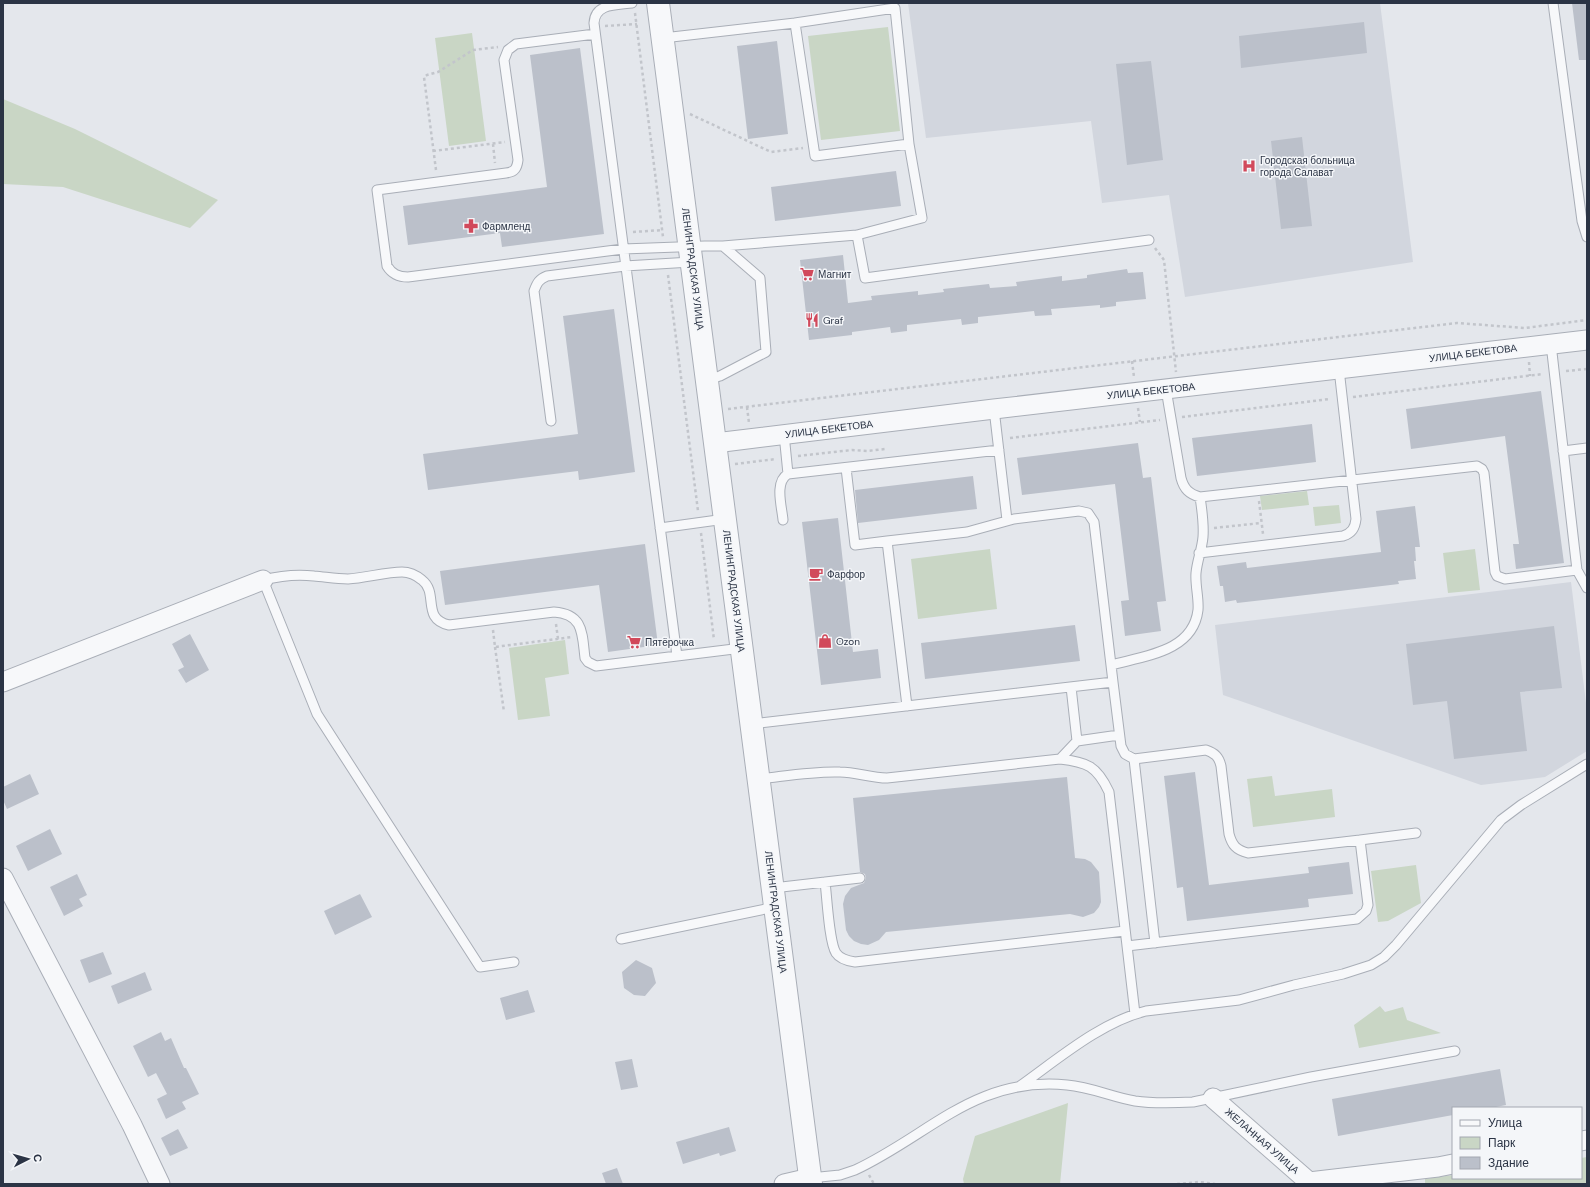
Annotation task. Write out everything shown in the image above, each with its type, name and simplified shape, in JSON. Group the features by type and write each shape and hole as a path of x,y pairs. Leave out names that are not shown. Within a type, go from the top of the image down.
{"street":[{"name":"ЛЕНИНГРАДСКАЯ УЛИЦА","path":"658,3 811,1181"},
{"name":"УЛИЦА БЕКЕТОВА","path":"716,443 994,408 1587,340"},
{"path":"3,682 263,580"},
{"path":"3,878 132,1125 160,1184"},
{"name":"ЖЕЛАННАЯ УЛИЦА","path":"1213,1098 1310,1182 1452,1164"},
{"path":"784,1184 811,1181"}],"lane":[{"path":"1553,3 1582,221 1587,237"},
{"path":"634,6 602,8 598,10 594,18 594,30 677,656"},
{"path":"551,421 534,291 536,284 547,276 625,266 667,263 691,255 706,246 723,246 857,235 922,218 909,144 895,8 795,23 663,38"},
{"path":"795,23 815,156 909,144"},
{"path":"594,30 516,44 508,50 504,60 517,167 512,172 377,190 387,266 394,274 402,277 408,277 623,249 665,248 691,255"},
{"path":"857,235 865,278 1149,240"},
{"path":"707,380 720,376 766,352 760,278 723,246"},
{"path":"1551,344 1577,570 1587,588"},
{"path":"1199,553 1343,536 1349,534 1355,526 1356,519 1339,369"},
{"path":"1172,388 1171,418 1183,485 1192,495 1200,497 1477,466 1482,469 1484,473 1495,572 1497,576 1505,579 1577,570"},
{"path":"994,408 1008,520"},
{"path":"784,434 788,474"},
{"path":"1564,451 1587,448"},
{"path":"783,520 780,486 783,478 788,474 999,450"},
{"path":"846,468 855,545 967,532 1008,520 1079,511 1091,516 1094,522 1119,736 1122,750 1129,757 1134,758 1206,750 1216,755 1221,766 1229,834 1232,843 1241,851 1248,853 1416,833"},
{"path":"1111,665 1166,650 1176,645 1190,631 1195,623 1198,610 1195,576 1204,530 1200,497"},
{"path":"660,528 725,519"},
{"path":"887,541 907,706"},
{"path":"514,962 480,967 317,714 263,580 299,575 346,579 402,572 411,573 424,581 429,588 432,610 435,617 440,622 449,625 564,612 574,618 581,627 585,658 588,662 596,666 742,648"},
{"path":"752,724 1113,682"},
{"path":"1071,687 1077,740"},
{"path":"1060,759 1077,740 1119,736"},
{"path":"1134,758 1155,943"},
{"path":"759,779 829,772 841,772 874,778 887,778 1060,759 1079,761 1088,766 1098,773 1109,792 1135,1014"},
{"path":"1020,1086 1102,1028 1135,1014 1146,1011 1239,1000 1294,984 1343,974 1371,965 1396,945 1501,820 1587,764"},
{"path":"1127,946 1357,919 1366,912 1368,905 1360,840"},
{"path":"621,939 774,898 825,882 860,878"},
{"path":"825,882 832,943 836,953 848,962 1125,931"},
{"path":"811,1181 840,1175 865,1166 962,1106 996,1092 1020,1086 1042,1084 1067,1085 1091,1088 1134,1101 1174,1103 1213,1098 1455,1051"}],"path":[{"path":"634,6 665,248"},
{"path":"594,30 637,24"},
{"path":"437,182 424,80 425,76 438,72 473,50 499,47 508,50"},
{"path":"690,114 771,152 813,147"},
{"path":"433,151 515,141"},
{"path":"493,144 497,174"},
{"path":"621,232 663,230"},
{"path":"1149,240 1164,260 1175,357 1172,388"},
{"path":"667,263 715,651"},
{"path":"711,411 1457,323 1525,328 1587,320"},
{"path":"998,439 1587,369"},
{"path":"852,450 867,451 886,449"},
{"path":"1257,490 1264,545"},
{"path":"1204,530 1261,523"},
{"path":"492,620 504,712"},
{"path":"495,647 582,636"},
{"path":"1177,1184 1199,1182 1215,1184"}],"shaded area":[{"name":"Городская больница города Салават","path":"908,3 1380,3 1413,262 1185,297 1169,195 1102,203 1091,121 926,138"},
{"path":"1571,582 1587,711 1587,751 1545,777 1481,785 1223,695 1215,625"}],"green space":[{"path":"888,27 900,131 821,140 808,36"},
{"path":"472,33 486,141 449,146 435,38"},
{"path":"3,99 75,129 218,200 190,228 63,187 3,184"},
{"path":"1307,491 1309,505 1262,510 1260,496"},
{"path":"1339,505 1341,523 1315,526 1313,507"},
{"path":"990,549 997,609 918,619 911,559"},
{"path":"1475,549 1480,590 1448,593 1443,553"},
{"path":"565,640 569,674 545,678 550,716 518,720 509,648"},
{"path":"1272,776 1275,796 1332,789 1335,817 1253,827 1247,779"},
{"path":"1416,865 1421,903 1388,921 1378,922 1371,871"},
{"path":"1380,1006 1385,1012 1403,1007 1407,1020 1441,1033 1359,1048 1354,1025"},
{"path":"1068,1103 1060,1184 964,1184 963,1179 975,1136"},
{"path":"1587,1157 1587,1184 1425,1184 1425,1179 1452,1175 1452,1179 1582,1179 1582,1158"}],"building":[{"path":"1572,3 1587,3 1587,60 1579,60"},
{"path":"1364,22 1367,53 1241,68 1239,36"},
{"path":"777,41 788,134 748,139 737,46"},
{"path":"580,48 604,234 502,247 500,233 408,245 403,206 547,187 530,55"},
{"path":"1151,61 1163,160 1127,165 1116,64"},
{"path":"1302,137 1312,226 1281,229 1271,141"},
{"path":"896,171 901,206 775,221 771,187"},
{"path":"843,255 848,303 872,300 871,296 918,291 918,295 944,292 943,289 989,284 990,288 1017,286 1016,282 1062,276 1062,281 1087,278 1087,275 1127,269 1128,273 1143,272 1146,299 1116,302 1116,306 1100,308 1100,305 1051,309 1052,315 1035,316 1034,311 978,317 978,323 962,325 961,319 907,325 907,331 891,333 890,327 852,332 852,335 809,340 800,260"},
{"path":"614,309 635,472 579,480 578,471 428,490 423,454 578,434 563,316"},
{"path":"1541,391 1564,563 1516,569 1513,544 1519,544 1505,436 1411,449 1406,409"},
{"path":"1312,424 1316,462 1197,476 1192,438"},
{"path":"1138,443 1143,478 1151,477 1166,601 1157,602 1161,631 1125,636 1121,601 1129,600 1115,484 1022,495 1017,458"},
{"path":"973,476 977,509 858,523 855,490"},
{"path":"1415,506 1420,547 1415,547 1416,561 1414,561 1416,579 1398,581 1399,584 1237,603 1236,600 1225,602 1223,586 1220,586 1217,566 1246,562 1247,568 1381,552 1376,511"},
{"path":"838,518 853,652 878,649 881,678 821,685 802,522"},
{"path":"645,544 658,645 608,652 599,585 445,605 440,571"},
{"path":"1075,625 1080,661 925,679 921,643"},
{"path":"1554,626 1562,688 1520,692 1527,751 1454,759 1447,701 1413,705 1406,644"},
{"path":"190,634 209,670 186,683 178,670 184,667 172,644"},
{"path":"1195,772 1209,885 1309,873 1308,867 1349,862 1353,894 1308,899 1309,907 1187,921 1183,887 1177,888 1164,776"},
{"path":"30,774 39,794 7,809 3,800 3,787"},
{"path":"1067,777 1075,858 1085,859 1091,862 1099,872 1101,902 1094,913 1083,917 1070,914 886,932 879,940 868,945 854,941 849,936 846,930 843,904 845,896 851,888 864,883 866,878 865,874 860,872 853,798"},
{"path":"50,829 62,854 28,871 16,846"},
{"path":"77,874 87,895 79,899 83,906 64,916 50,887"},
{"path":"360,894 372,917 335,935 324,911"},
{"path":"103,952 112,974 89,983 80,960"},
{"path":"636,960 652,968 656,983 645,996 634,995 624,988 622,972"},
{"path":"145,972 152,990 118,1004 111,986"},
{"path":"528,990 535,1012 506,1020 500,998"},
{"path":"161,1032 165,1041 171,1038 184,1068 186,1068 199,1094 182,1102 186,1109 166,1119 157,1099 167,1094 156,1073 148,1077 133,1046"},
{"path":"632,1059 638,1087 621,1090 615,1062"},
{"path":"1500,1069 1506,1105 1496,1107 1452,1107 1452,1115 1338,1136 1332,1099"},
{"path":"729,1127 736,1151 720,1156 719,1153 683,1164 676,1142"},
{"path":"178,1129 188,1148 170,1156 161,1138"},
{"path":"617,1168 623,1184 606,1184 602,1173"}],"place":[{"name":"Городская больница города Салават","path":"1249,166"},
{"name":"Фармленд","path":"471,226"},
{"name":"Магнит","path":"807,274"},
{"name":"Graf","path":"812,320"},
{"name":"Фарфор","path":"816,574"},
{"name":"Ozon","path":"825,641"},
{"name":"Пятёрочка","path":"634,642"}]}
